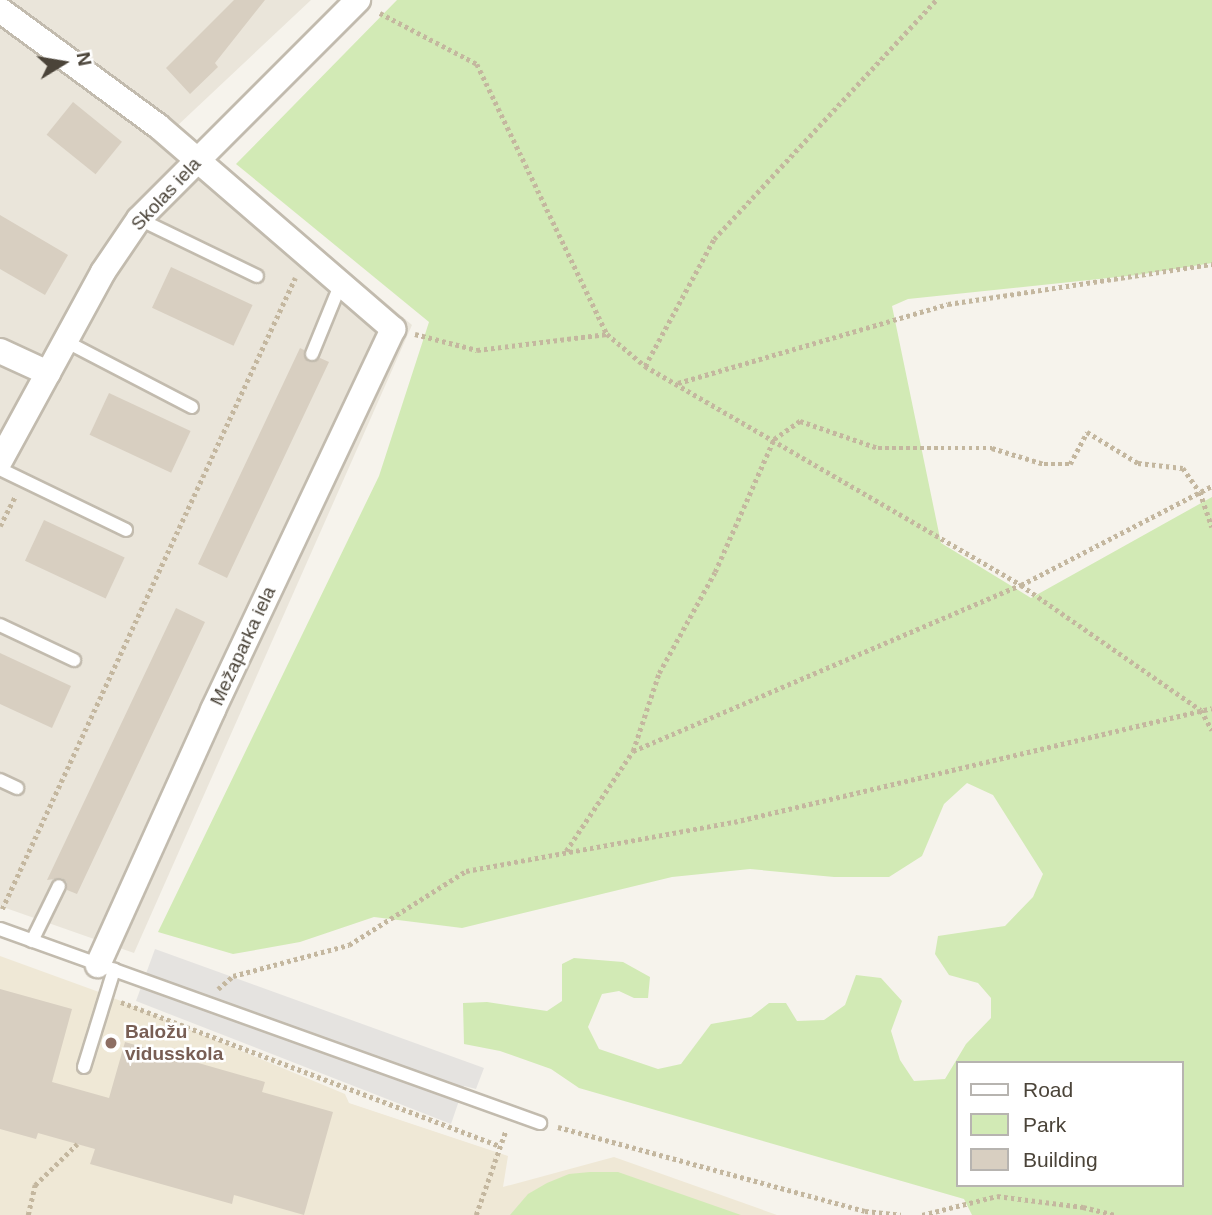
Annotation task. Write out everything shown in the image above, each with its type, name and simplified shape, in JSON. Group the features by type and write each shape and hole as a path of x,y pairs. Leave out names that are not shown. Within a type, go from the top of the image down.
{"street":[{"name":"Skolas iela","path":"0,461 103,272 139,219 357,0"},
{"path":"0,9 159,126 393,329"},
{"name":"Mežaparka iela","path":"106,967 213,710 393,329"},
{"path":"0,351 48,373"}],"lane":[{"path":"139,219 257,276"},
{"path":"312,354 341,283"},
{"path":"65,341 192,407"},
{"path":"0,469 126,530"},
{"path":"0,625 74,660"},
{"path":"0,780 17,788"},
{"path":"32,941 59,886"},
{"path":"0,929 540,1123"},
{"path":"84,1068 106,995 106,967"}],"path":[{"path":"357,0 477,64 607,334 645,366 1021,584 1200,710 1212,730"},
{"path":"645,366 714,239 936,0"},
{"path":"678,383 948,303 1212,264"},
{"path":"41,923 1,909 300,267"},
{"path":"393,329 477,350 607,334"},
{"path":"566,851 634,751 659,673 715,572 774,439 800,421 878,448 992,448 1044,464 1070,464 1087,432 1138,463 1183,468 1200,492 1212,527"},
{"path":"0,526 23,480"},
{"path":"634,751 1021,584 1212,486"},
{"path":"204,1002 233,976 349,945 466,871 734,822 1212,708"},
{"path":"106,995 500,1146"},
{"path":"476,1215 512,1113"},
{"path":"540,1123 865,1211 901,1215"},
{"path":"28,1215 35,1185 77,1144"},
{"path":"922,1215 998,1196 1083,1207 1115,1215"}],"shaded area":[{"path":"0,0 311,0 177,126 412,325 134,953 0,906"},
{"path":"155,949 484,1068 476,1089 464,1086 451,1124 136,1001"},
{"name":"Baložu vidusskola","path":"0,956 99,992 345,1094 349,1103 508,1156 503,1187 614,1157 777,1215 0,1215"}],"green space":[{"path":"397,0 1212,0 1212,263 1137,275 908,299 892,306 941,543 1031,598 1212,497 1212,1215 972,1215 964,1199 579,1088 551,1069 500,1051 464,1044 463,1003 487,1002 547,1011 562,1001 562,964 574,958 623,962 650,977 648,998 634,998 619,991 602,994 588,1027 599,1049 658,1069 681,1064 711,1024 751,1017 769,1003 786,1003 797,1021 824,1020 845,1005 856,975 881,978 902,1001 891,1031 900,1060 914,1081 945,1079 966,1044 991,1018 991,998 978,983 949,975 935,954 938,936 1005,926 1033,897 1043,874 993,795 967,783 944,804 922,856 889,877 834,877 750,869 672,877 462,928 374,917 300,942 233,954 158,932 379,476 429,322 236,164"},
{"path":"618,1172 741,1215 510,1215 528,1194 547,1183 569,1174"}],"building":[{"path":"234,0 265,0 215,63 218,67 190,94 166,68"},
{"path":"73,102 122,142 96,174 47,135"},
{"path":"0,215 68,255 45,295 0,269"},
{"path":"171,267 253,305 234,346 152,308"},
{"path":"300,348 304,350 308,362 320,358 329,362 227,578 198,564"},
{"path":"109,393 191,431 171,473 90,435"},
{"path":"44,520 125,558 106,598 25,561"},
{"path":"176,608 205,622 77,894 67,890 67,882 62,878 47,880"},
{"path":"0,653 71,686 52,728 0,704"},
{"path":"0,989 72,1009 52,1082 109,1098 125,1042 265,1082 262,1092 333,1112 304,1215 234,1195 232,1204 90,1164 95,1149 38,1133 36,1139 0,1129"}],"place":[{"name":"Baložu vidusskola","path":"111,1043"}]}
